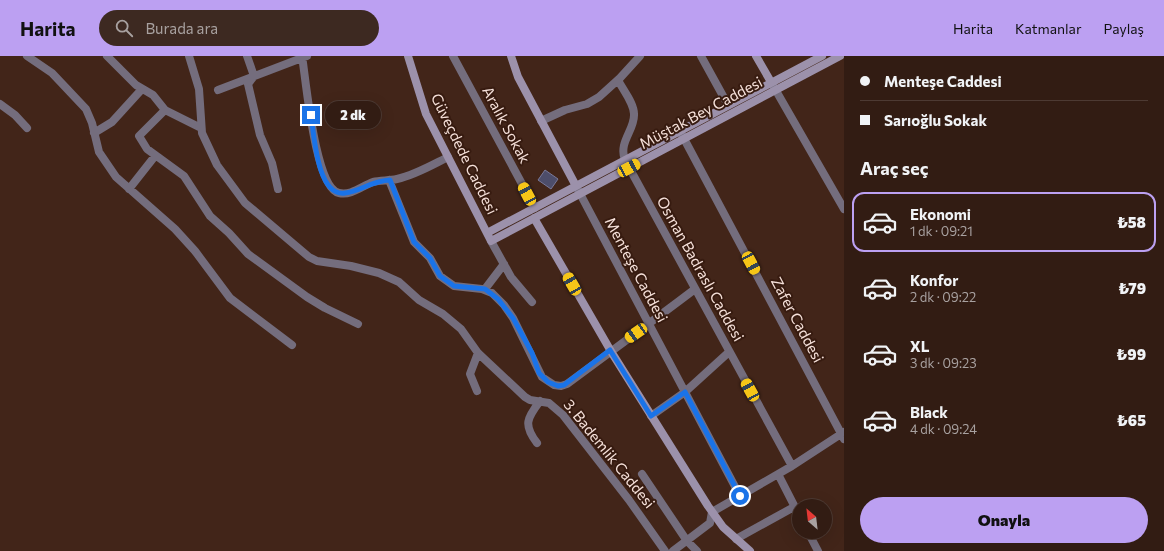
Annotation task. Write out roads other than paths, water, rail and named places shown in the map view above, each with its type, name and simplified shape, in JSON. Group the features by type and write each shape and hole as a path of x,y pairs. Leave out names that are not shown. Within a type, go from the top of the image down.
{"street":[{"path":"27,56 52,73 82,103 89,114 97,147 103,160 116,177 175,229 195,251 230,298 292,345"},
{"path":"107,56 133,83 153,95 165,110 201,128"},
{"path":"189,56 199,89 201,128 210,152 241,198 300,251 317,261 350,266 385,275 396,280 420,300 443,314 461,329 478,353 525,397 530,400 540,401"},
{"path":"247,56 254,76"},
{"name":"Güveçdede Caddesi","path":"408,56 426,114 489,237"},
{"name":"Aralık Sokak","path":"453,56 535,208"},
{"name":"Menteşe Caddesi","path":"510,56 518,77 740,496"},
{"path":"541,121 565,110 592,101 618,80 640,56"},
{"path":"700,56 728,105"},
{"path":"756,56 844,209"},
{"name":"Müştak Bey Caddesi","path":"682,134 728,105 822,56"},
{"name":"Müştak Bey Caddesi","path":"489,237 534,218 580,194 627,164 682,134 775,90 840,56"},
{"path":"218,90 304,57 318,158 328,186 334,191 343,194 353,192 373,182 390,180 409,175 448,157"},
{"path":"254,76 248,84 260,135 272,163 278,189"},
{"name":"Osman Badraslı Caddesi","path":"618,80 632,108 634,116 623,147 627,164 792,466"},
{"path":"94,133 112,122 142,89"},
{"path":"0,104 15,115 27,128"},
{"path":"165,110 139,136 142,143 155,156 184,176 210,216 229,233 248,254 307,297 325,308 358,324"},
{"name":"Zafer Caddesi","path":"682,134 843,435"},
{"path":"130,189 155,156"},
{"name":"Müştak Bey Caddesi","path":"489,237 535,208 576,186 627,164"},
{"path":"390,180 414,242 430,258 440,276 454,286 485,289 501,302 513,318 542,377 548,382 558,386 570,381 610,350 649,324 695,289"},
{"path":"534,218 610,350 712,512 723,528 750,551"},
{"path":"489,237 511,277 532,302"},
{"path":"485,289 504,264"},
{"path":"651,416 685,392 729,352"},
{"path":"477,391 470,374 478,353"},
{"name":"3. Bademlik Caddesi","path":"537,443 528,430 527,423 533,410 540,401 552,405 562,415 629,500 665,551"},
{"path":"673,551 710,523 712,512 843,435"},
{"path":"642,474 687,541 697,551"},
{"path":"778,474 792,503"},
{"path":"736,539 792,508"},
{"path":"812,539 818,551"}]}
